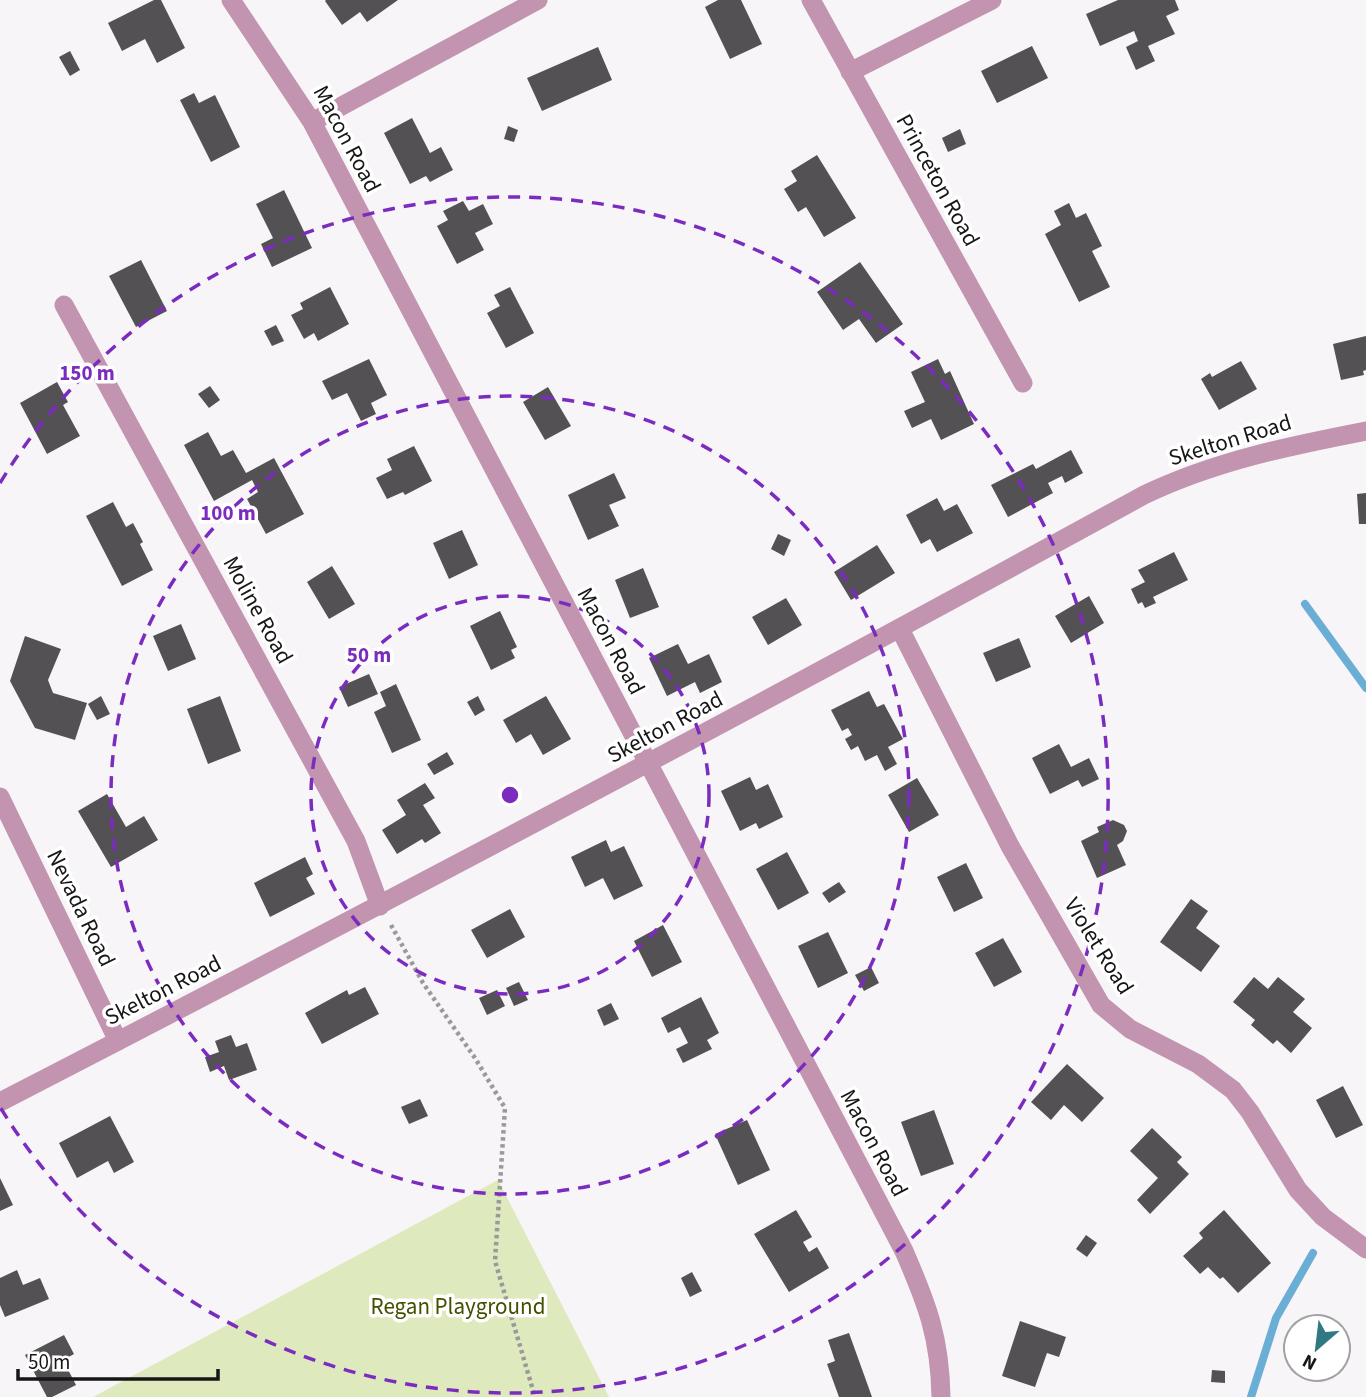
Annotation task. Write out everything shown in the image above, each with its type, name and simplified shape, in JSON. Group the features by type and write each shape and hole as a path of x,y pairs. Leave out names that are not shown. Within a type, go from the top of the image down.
{"street":[{"name":"Macon Road","path":"231,0 312,122 904,1251 931,1316 937,1345 941,1397"},
{"path":"312,122 538,0"},
{"name":"Princeton Road","path":"811,0 1023,383"},
{"path":"850,72 992,0"},
{"name":"Moline Road","path":"64,305 356,841 380,906"},
{"name":"Skelton Road","path":"0,1102 648,764 1144,495 1185,476 1300,443 1366,430"},
{"name":"Violet Road","path":"900,629 1010,846 1101,1005 1130,1028 1198,1064 1233,1090 1250,1112 1298,1190 1323,1217 1366,1249"},
{"name":"Nevada Road","path":"0,797 118,1041"}],"path":[{"path":"380,906 423,983 475,1058 505,1108 495,1261 536,1397"}],"green space":[{"name":"Regan Playground","path":"498,1180 609,1397 93,1397"}],"building":[{"path":"154,0 161,0 185,48 157,63 145,39 122,51 108,23"},
{"path":"326,0 398,0 367,22 360,12 342,25"},
{"path":"718,0 741,0 762,44 730,59 705,7"},
{"path":"1118,0 1175,0 1179,10 1166,16 1175,34 1148,46 1155,61 1136,70 1126,47 1138,41 1134,31 1100,46 1086,14"},
{"path":"1032,46 1048,78 997,103 981,71"},
{"path":"598,47 612,80 542,111 527,78"},
{"path":"70,51 80,70 70,76 59,57"},
{"path":"194,93 199,103 215,95 240,147 211,162 180,100"},
{"path":"412,118 430,153 441,147 453,170 430,182 426,176 410,184 384,133"},
{"path":"508,126 518,130 514,142 504,139"},
{"path":"960,129 966,144 948,152 942,138"},
{"path":"817,155 856,218 824,237 806,207 798,212 784,189 797,181 791,171"},
{"path":"284,190 312,248 272,267 261,244 273,238 256,204"},
{"path":"463,201 469,211 483,204 493,224 475,233 484,250 457,264 437,226 448,220 443,211"},
{"path":"1069,203 1076,218 1086,213 1102,246 1092,251 1110,287 1079,302 1045,234 1061,225 1054,211"},
{"path":"141,260 167,311 136,327 109,276"},
{"path":"860,262 903,324 876,343 859,319 843,330 817,292"},
{"path":"330,287 349,324 318,341 314,333 304,339 291,315 303,309 300,303"},
{"path":"510,287 534,333 506,348 487,313 500,306 494,295"},
{"path":"276,325 284,341 272,346 264,331"},
{"path":"1366,336 1364,375 1341,380 1333,344"},
{"path":"369,359 387,395 371,403 376,414 361,421 347,393 332,400 322,381"},
{"path":"938,359 945,374 950,371 974,424 941,440 931,419 912,428 904,411 925,402 911,372"},
{"path":"1241,361 1257,389 1219,410 1201,379 1210,373 1212,377"},
{"path":"57,382 68,402 63,405 80,436 47,454 20,403"},
{"path":"210,386 220,400 209,408 198,394"},
{"path":"548,387 571,426 545,440 523,402"},
{"path":"208,432 221,456 233,450 246,473 274,458 304,514 266,534 247,499 258,492 252,480 214,501 184,445"},
{"path":"414,446 432,481 405,495 403,492 387,499 376,478 392,470 387,459"},
{"path":"1071,450 1083,473 1065,483 1062,476 1048,483 1053,493 1008,517 991,485 1033,464 1036,469"},
{"path":"614,473 626,498 609,505 619,526 588,540 568,495"},
{"path":"1366,493 1366,524 1359,524 1357,494"},
{"path":"937,498 944,511 957,504 973,533 937,552 930,539 921,544 906,515"},
{"path":"113,502 126,527 133,523 153,570 122,586 86,516"},
{"path":"462,530 478,565 449,579 433,543"},
{"path":"778,534 791,540 784,556 771,549"},
{"path":"877,545 895,573 851,600 834,572"},
{"path":"1174,552 1188,580 1153,597 1156,603 1145,608 1142,602 1138,604 1131,589 1145,582 1138,570"},
{"path":"332,566 355,604 329,619 307,582"},
{"path":"643,568 659,607 630,618 615,580"},
{"path":"1089,596 1104,623 1071,643 1055,616"},
{"path":"786,598 802,625 768,645 752,617"},
{"path":"500,611 517,647 511,650 515,658 491,670 470,626"},
{"path":"181,624 196,659 168,671 153,636"},
{"path":"25,636 61,649 48,680 53,693 87,703 75,740 35,728 10,681"},
{"path":"1019,638 1031,667 996,682 983,653"},
{"path":"678,644 688,664 709,654 722,682 700,693 695,682 667,696 649,658"},
{"path":"369,674 378,694 348,707 339,687"},
{"path":"396,684 421,740 392,753 374,712 386,706 380,692"},
{"path":"869,691 877,707 884,704 903,739 888,747 897,764 885,771 877,755 865,761 858,746 851,750 845,739 852,735 848,728 842,731 831,710"},
{"path":"101,696 110,714 97,720 88,704"},
{"path":"220,696 241,751 208,764 187,709"},
{"path":"478,696 485,710 475,716 467,702"},
{"path":"546,696 571,739 543,755 531,734 516,743 503,720"},
{"path":"1059,744 1071,767 1089,758 1099,779 1082,787 1078,780 1050,794 1032,758"},
{"path":"447,752 454,764 434,775 427,764"},
{"path":"750,777 756,790 768,784 783,817 759,829 756,823 740,831 721,791"},
{"path":"917,778 939,815 909,832 888,795"},
{"path":"425,783 435,798 423,805 441,833 425,843 422,839 397,854 382,830 406,815 397,800"},
{"path":"107,794 126,827 144,816 158,840 111,867 78,811"},
{"path":"1113,820 1124,825 1127,831 1123,841 1117,845 1126,865 1097,878 1081,841 1099,832 1097,827"},
{"path":"606,840 611,852 624,846 643,886 614,900 603,878 585,887 571,857"},
{"path":"787,852 809,893 778,910 756,869"},
{"path":"305,857 313,874 306,878 315,894 270,917 254,883"},
{"path":"966,863 983,898 954,912 937,877"},
{"path":"839,882 846,892 829,903 822,893"},
{"path":"1191,899 1208,911 1196,928 1220,946 1201,972 1160,942"},
{"path":"510,909 525,937 487,958 471,930"},
{"path":"663,925 682,962 652,977 634,941"},
{"path":"828,932 848,973 818,988 798,946"},
{"path":"1003,938 1022,972 994,987 975,953"},
{"path":"871,967 879,983 864,991 855,975"},
{"path":"1254,977 1268,989 1278,977 1305,999 1293,1012 1312,1028 1291,1053 1277,1040 1273,1044 1251,1025 1255,1020 1233,1002"},
{"path":"519,982 528,1000 514,1006 506,988"},
{"path":"365,987 379,1014 322,1044 305,1013 347,990 349,995"},
{"path":"497,990 505,1006 487,1015 479,998"},
{"path":"701,997 719,1033 707,1040 712,1049 683,1063 676,1049 688,1043 680,1027 668,1033 661,1018"},
{"path":"611,1003 619,1019 604,1026 597,1010"},
{"path":"231,1035 236,1047 247,1043 257,1070 229,1080 224,1066 210,1072 205,1057 219,1052 215,1041"},
{"path":"1067,1064 1104,1098 1082,1122 1064,1105 1051,1120 1031,1102"},
{"path":"1343,1086 1363,1125 1336,1138 1316,1100"},
{"path":"420,1099 428,1116 409,1124 401,1107"},
{"path":"934,1110 954,1164 921,1176 901,1122"},
{"path":"110,1116 134,1162 114,1173 108,1161 77,1178 59,1143"},
{"path":"747,1120 770,1170 738,1185 715,1134"},
{"path":"1152,1128 1182,1157 1177,1162 1189,1174 1150,1214 1137,1200 1158,1178 1130,1151"},
{"path":"0,1178 13,1205 0,1211"},
{"path":"796,1210 812,1237 803,1242 809,1252 817,1247 829,1268 789,1292 754,1234"},
{"path":"1224,1210 1271,1263 1238,1293 1223,1277 1220,1279 1208,1267 1200,1274 1183,1256 1203,1238 1199,1233"},
{"path":"1086,1235 1097,1243 1087,1257 1076,1249"},
{"path":"17,1270 23,1285 40,1278 49,1299 5,1317 0,1305 0,1278"},
{"path":"692,1272 702,1291 690,1297 681,1278"},
{"path":"1020,1321 1066,1337 1059,1357 1047,1353 1035,1387 1002,1376"},
{"path":"849,1333 872,1397 839,1397 827,1364 835,1361 828,1340"},
{"path":"64,1335 74,1354 63,1360 76,1385 47,1397 25,1355"},
{"path":"1212,1370 1225,1371 1225,1383 1211,1382"}],"waterway":[{"path":"1305,604 1366,688"},
{"path":"1251,1397 1276,1318 1313,1253"}]}
